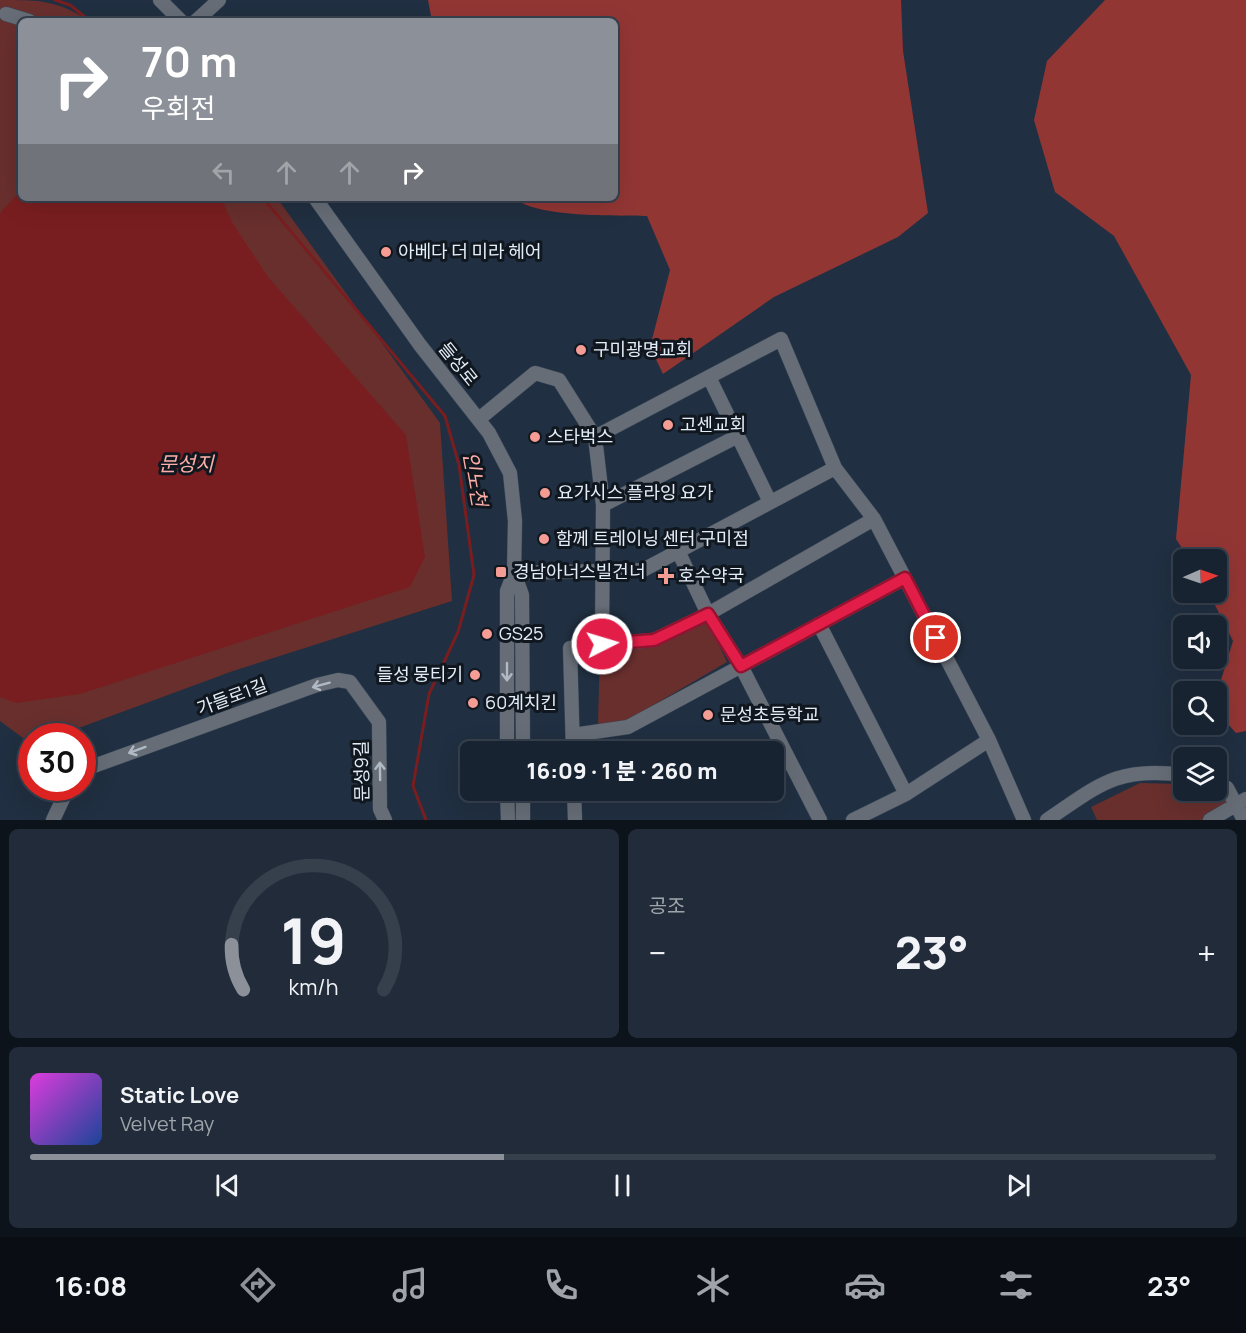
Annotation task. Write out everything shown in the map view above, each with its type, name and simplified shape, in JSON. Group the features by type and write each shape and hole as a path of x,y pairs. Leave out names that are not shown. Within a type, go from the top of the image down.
{"street":[{"path":"160,0 178,18"},
{"path":"199,18 219,0"},
{"path":"6,14 19,18"},
{"name":"들성로","path":"317,201 420,345 479,419 510,473 514,521 514,573 522,595 522,741"},
{"path":"595,437 781,339 835,468 874,519 989,740 1024,820"},
{"path":"479,419 536,373 559,380 595,437 603,505 602,644"},
{"path":"709,377 770,502"},
{"path":"603,505 738,436"},
{"path":"514,573 601,569 644,570 835,468"},
{"path":"573,741 570,648 654,640 708,614 874,519"},
{"path":"679,553 708,614 741,666 820,820"},
{"name":"들성로","path":"507,741 507,591 514,573"},
{"path":"573,735 628,727 905,578"},
{"path":"819,624 906,795"},
{"name":"가들로1길","path":"96,765 317,685 338,680 350,682 379,722"},
{"name":"문성9길","path":"379,722 380,809 385,820"},
{"path":"853,820 906,795 989,740"},
{"path":"1047,820 1107,780 1150,772 1173,774"},
{"path":"1227,788 1241,802 1244,820"},
{"path":"53,820 62,801"},
{"path":"507,801 508,820"},
{"path":"523,801 523,820"},
{"path":"574,801 575,820"},
{"path":"1210,820 1241,802"}],"shaded area":[{"name":"문성지","path":"0,0 48,3 84,18 18,18 18,201 279,201 440,423 452,601 233,671 92,723 18,723 18,734 0,721"},
{"path":"428,0 901,0 903,51 928,213 898,237 774,297 663,374 650,347 670,270 647,216 558,212 540,209 520,201 618,201 618,18 431,18"},
{"path":"1105,0 1246,0 1246,731 1236,733 1227,723 1227,681 1221,681 1224,669 1227,669 1233,641 1227,629 1227,615 1220,615 1214,603 1227,603 1227,549 1182,549 1176,539 1191,375 1114,236 1055,192 1034,120 1047,61"},
{"path":"705,616 727,662 621,724 598,724 600,646 654,641"},
{"path":"1140,783 1173,784 1173,801 1227,801 1229,806 1203,820 1097,820 1091,807"}],"water":[{"name":"문성지","path":"18,193 18,201 222,201 233,224 268,277 406,435 425,557 410,587 80,694 16,703 0,697 0,213"}],"waterway":[{"name":"인노천","path":"55,0 70,5 86,18"},
{"name":"인노천","path":"266,201 445,416 459,465 474,575 458,632 429,694 413,786 426,820"}],"place":[{"name":"아베다 더 미라 헤어","path":"386,252"},
{"name":"구미광명교회","path":"581,350"},
{"name":"고센교회","path":"668,425"},
{"name":"스타벅스","path":"535,437"},
{"name":"요가시스 플라잉 요가","path":"545,493"},
{"name":"함께 트레이닝 센터 구미점","path":"544,539"},
{"name":"경남아너스빌건너","path":"501,572"},
{"name":"호수약국","path":"666,576"},
{"name":"GS25","path":"487,634"},
{"name":"들성 뭉티기","path":"475,675"},
{"name":"60계치킨","path":"473,703"},
{"name":"문성초등학교","path":"708,715"}],"route":[{"path":"602,644 654,640 708,614 741,666 905,578 936,638"}]}
